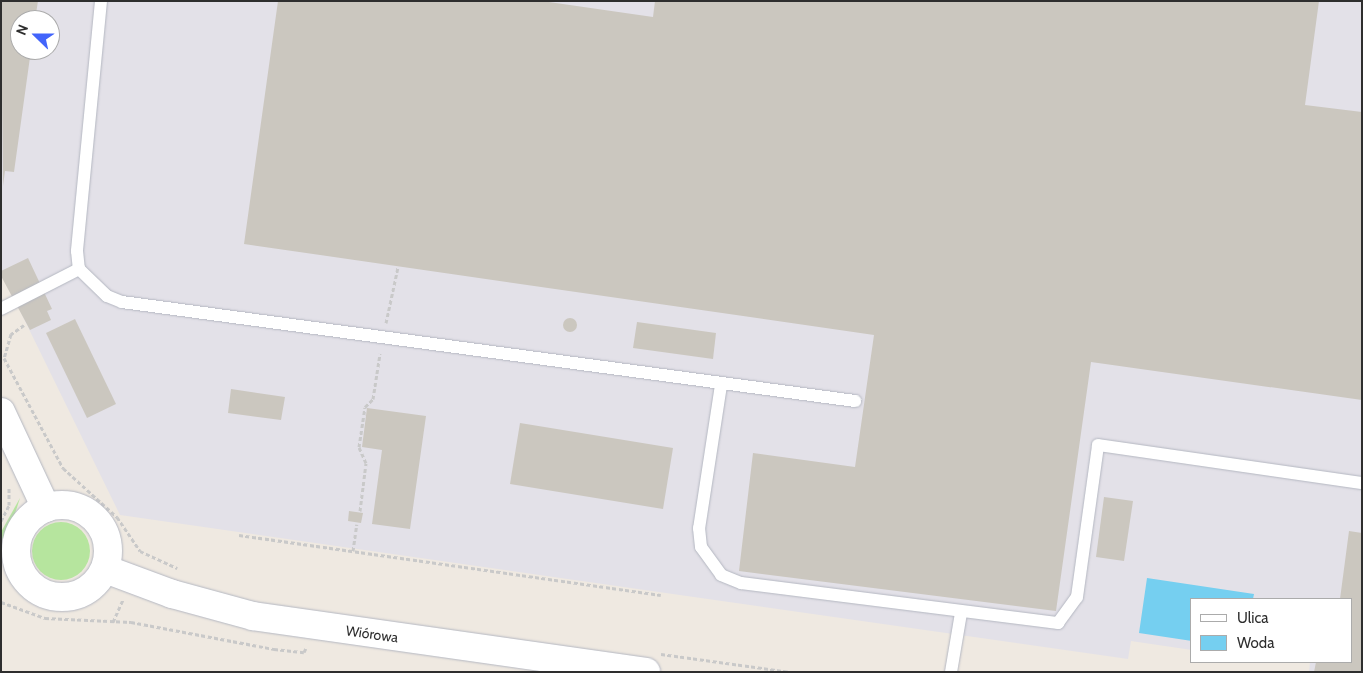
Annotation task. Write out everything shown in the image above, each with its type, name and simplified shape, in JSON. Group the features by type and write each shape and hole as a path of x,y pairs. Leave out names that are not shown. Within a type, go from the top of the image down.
{"street":[{"path":"1,412 46,508"},
{"path":"74,506 97,521 107,541 105,569 83,593 58,598 32,587 9,562 21,529 46,508 74,506"},
{"name":"Wiórowa","path":"105,569 208,605 316,626 650,662"}],"lane":[{"path":"101,1 79,269 89,283 122,302 721,385 855,401"},
{"path":"1,309 79,269"},
{"path":"721,385 699,528 701,547 722,575 740,583 1043,625 1058,623 1070,611 1076,597 1098,445 1362,483"},
{"path":"951,672 961,613"}],"path":[{"path":"360,511 366,463 359,447 365,407 373,399 382,338 398,267"},
{"path":"24,325 11,334 4,358 63,468 117,517 140,551 182,570"},
{"path":"1,521 9,505 9,488"},
{"path":"353,551 357,524"},
{"path":"239,535 661,595"},
{"path":"1,602 45,618 131,622 304,652 316,626"},
{"path":"650,662 790,672"}],"shaded area":[{"path":"1,1 1362,1 1362,672 1309,672 1310,663 1353,663 1353,598 1190,598 1190,650 1131,641 1128,659 120,515 1,272"}],"green space":[{"path":"20,498 11,526 1,541 1,532"},
{"path":"61,522 72,524 85,535 90,551 88,562 77,575 61,580 50,578 37,567 32,551 34,540 45,527"}],"water":[{"path":"1147,578 1254,594 1253,598 1190,598 1190,641 1139,633"}],"building":[{"path":"1,1 38,1 37,10 10,10 10,60 30,60 14,172 5,171 3,186"},
{"path":"278,1 542,1 653,17 655,1 1319,1 1305,105 1362,112 1362,400 1091,362 1056,611 739,571 753,453 855,467 874,335 244,244"},
{"path":"28,258 52,309 47,311 51,320 30,330 1,276 1,271"},
{"path":"567,318 573,318 577,325 573,332 567,332 563,328 563,322"},
{"path":"75,319 116,404 87,418 46,333"},
{"path":"637,322 716,333 713,359 633,348"},
{"path":"231,389 285,397 281,420 228,413"},
{"path":"367,408 426,416 410,529 372,524 382,450 362,447"},
{"path":"520,423 673,448 663,509 510,484"},
{"path":"1104,497 1133,501 1124,561 1096,557"},
{"path":"349,511 363,513 361,523 348,521"},
{"path":"1349,531 1362,533 1362,672 1314,672 1316,663 1353,663 1353,598 1340,598"}]}
